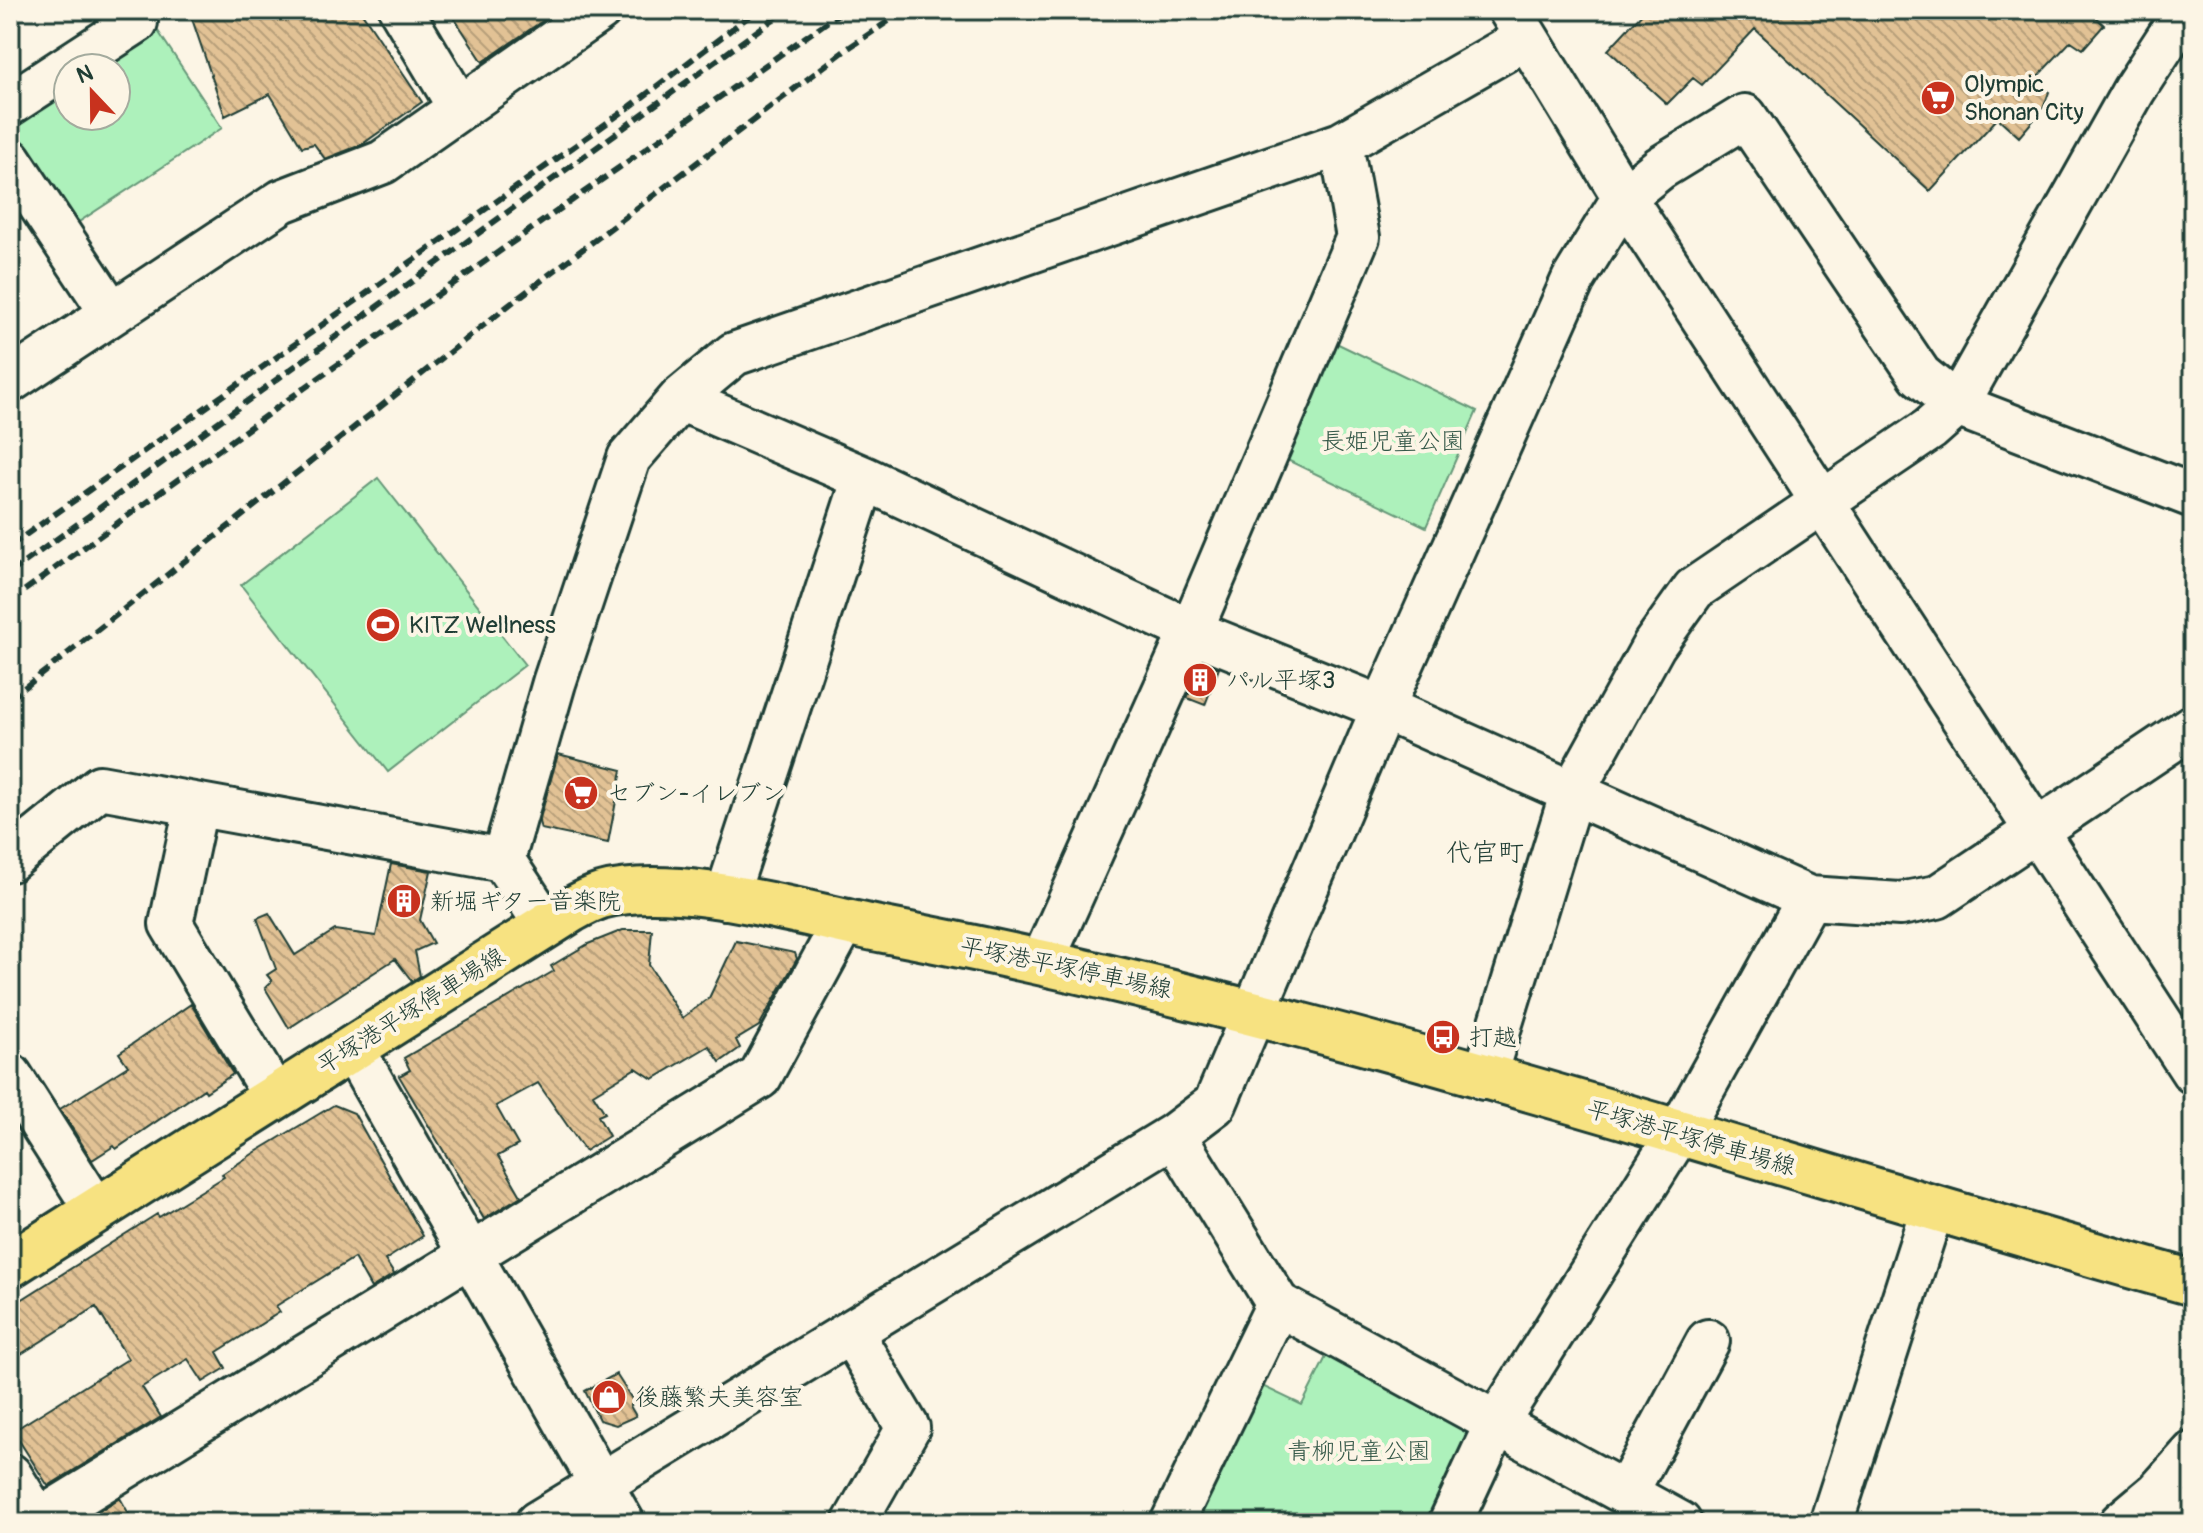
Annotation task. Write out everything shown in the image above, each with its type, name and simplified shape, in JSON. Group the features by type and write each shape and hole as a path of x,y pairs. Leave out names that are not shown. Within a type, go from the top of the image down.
{"main road":[{"name":"平塚港平塚停車場線","path":"10,1265 546,925 602,896 653,890 726,898 1043,960 1256,1012 2193,1283"}],"street":[{"path":"10,104 136,22 133,10"},
{"path":"401,10 459,107"},
{"path":"10,381 282,201 383,162 600,10"},
{"path":"1484,1078 1571,795 1654,645 1694,589 1930,429 1957,405 2134,90 2186,10"},
{"path":"503,860 554,683 629,458 680,399 734,354 1341,144 1518,24 1624,197 2193,1072"},
{"path":"537,1523 1174,1135 1215,1104 1383,708 1573,280 1624,197 1660,168 1745,116 1920,375 1957,405 2193,496"},
{"path":"1043,960 1191,631 1358,237 1341,144"},
{"path":"10,160 111,312"},
{"path":"680,399 864,478 1191,631 1383,708 1571,795 1809,898 1900,904 1937,897 2193,726"},
{"path":"726,898 864,478"},
{"path":"10,860 100,787 196,807 503,860 546,925"},
{"path":"196,807 171,924 275,1097"},
{"path":"1450,1523 1497,1422 1678,1134 1809,898"},
{"path":"10,1475 39,1522 760,1077 844,922"},
{"path":"353,1049 623,1523"},
{"path":"10,1075 96,1210"},
{"path":"1174,1135 1278,1304 1680,1523"},
{"path":"1831,1523 1932,1210"},
{"path":"1172,1523 1278,1304"},
{"path":"851,1332 908,1428 854,1523"},
{"path":"1626,1493 1708,1341"},
{"path":"2121,1523 2158,1492 2193,1453"},
{"path":"2158,1492 2187,1523"}],"green space":[{"path":"156,28 222,128 68,229 10,141 10,123 52,95 52,132 132,132 132,52 119,52"},
{"name":"長姫児童公園","path":"1328,339 1477,411 1426,527 1281,457"},
{"name":"KITZ Wellness","path":"378,478 525,665 388,772 241,585"},
{"name":"青柳児童公園","path":"1330,1349 1471,1430 1435,1523 1190,1523 1256,1383 1302,1405"}],"building":[{"path":"189,10 360,10 422,102 361,145 325,159 314,144 302,147 270,94 225,116"},
{"path":"449,10 558,10 483,62"},
{"name":"Olympic Shonan City","path":"1645,10 2088,10 2104,25 2083,49 2071,41 2036,78 2049,92 2043,109 2019,137 1998,118 1930,191 1755,29 1702,85 1693,78 1667,104 1608,50"},
{"name":"パル平塚3","path":"1203,662 1219,668 1205,705 1187,698"},
{"name":"セブン-イレブン","path":"558,754 622,770 608,843 541,829 539,822"},
{"path":"391,864 431,871 420,920 433,943 415,951 420,976 412,981 395,959 289,1028 265,988 272,981 267,975 276,969 257,918 269,913 295,955 335,930 376,936"},
{"path":"623,930 652,930 649,965 682,1018 709,998 736,941 795,953 797,959 759,1026 736,1040 740,1048 720,1062 709,1046 653,1079 636,1068 593,1094 605,1113 598,1116 609,1136 585,1151 538,1083 496,1106 518,1145 498,1156 521,1196 484,1219 399,1076 410,1070 404,1058 554,971 551,966 588,944"},
{"path":"191,1004 233,1074 206,1092 204,1089 116,1149 114,1146 92,1160 60,1109 128,1066 119,1053"},
{"path":"334,1105 354,1113 423,1236 385,1260 394,1274 371,1288 354,1258 276,1306 280,1312 217,1352 226,1368 203,1382 188,1359 142,1387 161,1417 48,1486 13,1431 128,1359 96,1307 10,1361 10,1307 157,1214 159,1217 224,1177 222,1174 254,1153"},
{"name":"後藤繁夫美容室","path":"616,1374 634,1402 630,1406 636,1416 616,1425 599,1420 585,1391"},
{"path":"120,1498 134,1523 80,1523"}],"railway":[{"path":"10,546 631,106 757,10"},
{"path":"10,573 786,10"},
{"path":"10,601 293,396 844,10"},
{"path":"10,699 513,302 847,49 905,10"}],"place":[{"name":"Olympic Shonan City","path":"1938,98"},
{"name":"KITZ Wellness","path":"383,625"},
{"name":"パル平塚3","path":"1200,680"},
{"name":"セブン-イレブン","path":"581,793"},
{"name":"新堀ギター音楽院","path":"404,901"},
{"name":"打越","path":"1443,1037"},
{"name":"後藤繁夫美容室","path":"609,1397"}],"district":[{"name":"代官町","path":"1485,853"}]}
